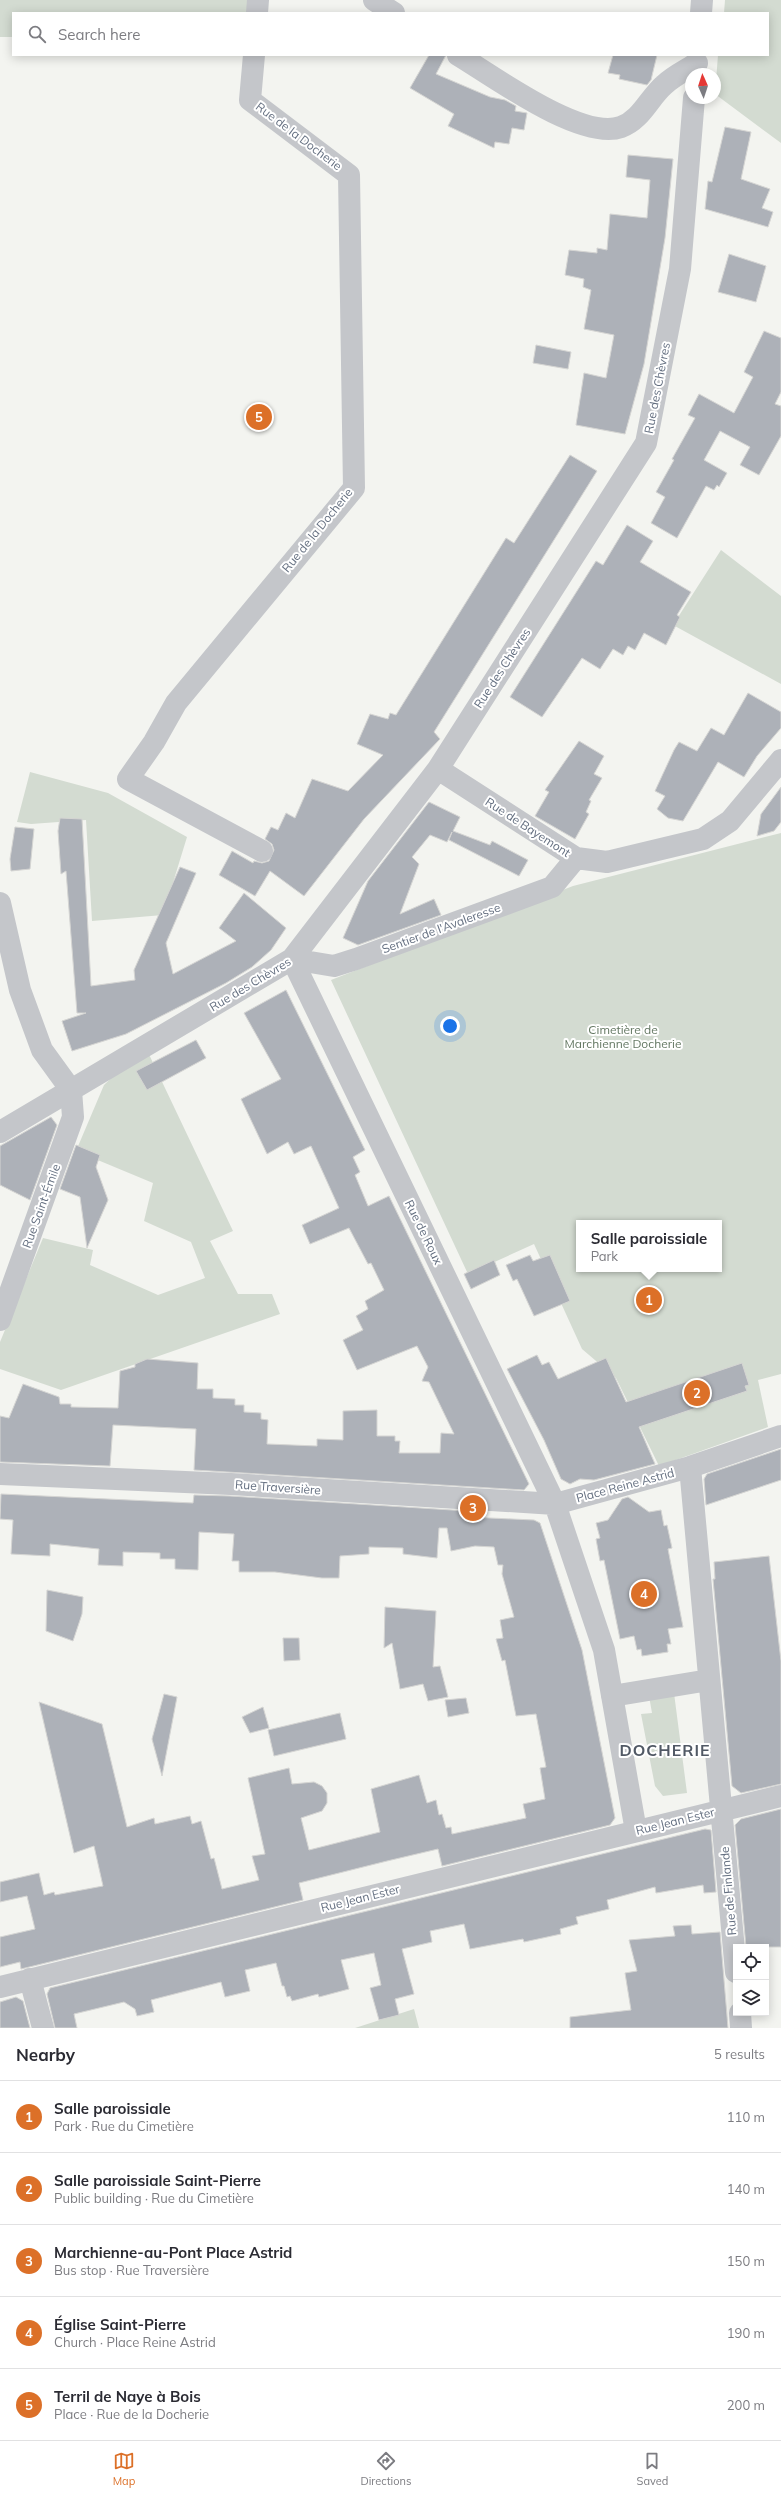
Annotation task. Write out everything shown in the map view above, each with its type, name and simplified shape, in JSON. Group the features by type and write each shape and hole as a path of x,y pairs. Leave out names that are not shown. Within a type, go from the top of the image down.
{"street":[{"path":"257,12 258,0"},
{"path":"374,0 392,12"},
{"path":"701,12 702,0"},
{"name":"Rue de la Docherie","path":"254,56 250,100 349,175 354,488 176,703 154,742 128,779 262,851"},
{"path":"460,56 558,115 597,129 621,127 642,113 663,85 697,64"},
{"name":"Rue des Chèvres","path":"0,1132 292,959 438,769 646,444 680,269 694,104"},
{"name":"Rue de Bayemont","path":"438,769 576,858 607,862 703,839 730,821 781,760"},
{"name":"Sentier de l'Avaleresse","path":"292,959 334,966 356,959 552,887 576,858"},
{"path":"0,903 20,990 42,1050 71,1090"},
{"name":"Rue de Roux","path":"292,959 555,1504"},
{"name":"Rue Saint-Émile","path":"0,1320 73,1117 71,1090"},
{"path":"690,1467 781,1436"},
{"name":"Place Reine Astrid","path":"555,1504 690,1467 720,1810"},
{"name":"Rue Traversière","path":"0,1474 238,1484 555,1504"},
{"path":"555,1504 604,1650 636,1831"},
{"path":"612,1696 709,1680"},
{"name":"Rue Jean Ester","path":"0,1986 781,1796"},
{"name":"Rue de Finlande","path":"720,1810 733,1944"},
{"path":"30,1979 43,2028"},
{"path":"740,2016 741,2028"}],"green space":[{"path":"0,0 258,0 257,12 12,12 12,37 0,37"},
{"path":"725,0 781,0 781,143 721,98 721,68 717,68 718,56 769,56 769,12 724,12"},
{"path":"721,550 781,596 781,684 673,625"},
{"path":"30,772 108,793 187,837 163,915 92,921 86,820 31,824 17,822"},
{"name":"Cimetière de Marchienne Docherie","path":"781,833 781,1374 758,1380 768,1427 659,1466 616,1378 582,1349 534,1244 468,1274 331,980 573,886"},
{"path":"145,1046 233,1231 210,1241 238,1294 272,1294 280,1314 61,1390 0,1369 0,1342 43,1238 93,1250 90,1265 158,1295 205,1278 191,1242 144,1221 153,1183 76,1151 104,1085"},
{"path":"674,1693 687,1793 663,1796 655,1786 641,1714 652,1713 649,1696"},
{"path":"414,2009 419,2028 355,2028"}],"building":[{"path":"428,56 445,56 436,74 490,97 505,100 516,106 515,111 527,113 524,130 512,128 509,144 495,142 494,148 448,126 454,114 410,88"},
{"path":"613,56 657,56 651,80 647,85 619,79 620,75 608,73"},
{"path":"725,127 751,132 741,179 770,189 762,208 773,212 768,227 705,209 708,181 712,182"},
{"path":"628,155 673,159 665,238 644,364 625,434 576,425 584,373 606,378 614,335 584,329 591,290 583,287 584,279 565,275 569,250 597,253 597,248 607,250 610,214 647,218 650,180 626,177"},
{"path":"729,254 766,266 756,302 718,292"},
{"path":"764,331 781,338 781,392 775,404 781,406 781,436 759,475 740,465 750,447 720,431 704,460 727,473 719,487 717,485 714,490 706,486 677,538 651,523 665,497 656,492 674,460 672,459 695,418 688,415 699,394 734,413 753,377 744,372"},
{"path":"536,345 571,352 568,369 533,363"},
{"path":"570,455 597,471 434,732 440,739 364,819 304,896 270,871 255,896 219,875 232,851 253,863 254,861 262,863 269,861 274,850 272,844 265,839 271,827 278,830 286,813 295,818 312,779 348,791 383,755 357,744 370,714 388,719 390,713 396,715 506,538 514,543"},
{"path":"627,525 653,541 640,562 691,592 677,615 680,617 666,645 644,633 635,650 628,646 623,655 613,649 600,669 582,658 542,717 510,697 596,561 603,565"},
{"path":"748,693 781,712 781,728 757,756 744,777 718,762 683,821 668,818 657,809 665,796 655,791 679,742 697,751 711,728 724,735"},
{"path":"579,741 604,756 594,774 602,778 589,800 591,801 586,812 589,814 575,839 535,816 549,792 545,790"},
{"path":"781,787 781,822 774,831 757,836 761,814"},
{"path":"429,802 460,817 453,831 490,845 492,841 528,860 519,876 449,840 452,832 447,842 430,835 412,857 419,864 400,914 434,899 441,915 358,945 343,938 368,881"},
{"path":"60,818 82,819 91,986 135,980 134,970 180,867 196,873 166,943 173,974 236,941 219,928 244,893 286,928 271,950 252,967 226,983 126,1034 72,1051 62,1021 86,1013 77,1013 66,871 61,874 58,831"},
{"path":"15,827 34,829 30,869 11,871 10,859"},
{"path":"286,990 365,1150 353,1157 360,1172 355,1175 368,1206 389,1196 529,1484 524,1490 194,1470 196,1429 113,1425 110,1466 0,1462 0,1416 9,1418 23,1384 59,1397 60,1404 71,1404 71,1407 118,1408 120,1371 135,1367 135,1364 147,1359 198,1363 197,1389 213,1389 213,1398 235,1399 235,1405 244,1405 244,1412 261,1413 261,1419 268,1420 267,1444 317,1446 317,1439 343,1440 343,1411 377,1410 377,1436 395,1436 395,1441 400,1441 399,1453 440,1453 441,1433 454,1434 429,1382 422,1381 428,1367 417,1346 357,1370 343,1340 363,1330 356,1316 368,1309 365,1301 384,1290 371,1263 368,1264 349,1228 310,1244 302,1225 339,1208 311,1146 294,1154 288,1142 267,1154 241,1099 281,1079 244,1013"},
{"path":"196,1040 206,1058 147,1090 136,1071"},
{"path":"51,1117 57,1125 30,1200 0,1185 0,1146"},
{"path":"76,1145 100,1155 96,1167 108,1200 87,1248 80,1197 60,1189"},
{"path":"530,1255 533,1261 550,1255 570,1301 534,1316 517,1279 513,1281 506,1265"},
{"path":"494,1260 500,1275 471,1289 464,1274"},
{"path":"537,1355 542,1365 549,1362 558,1379 606,1358 626,1402 742,1363 749,1385 745,1386 747,1391 639,1427 655,1464 594,1480 580,1479 570,1484 561,1479 544,1440 507,1369"},
{"path":"781,1449 781,1480 706,1505 704,1479 707,1474"},
{"path":"1,1494 193,1503 194,1495 230,1496 468,1511 468,1517 534,1520 540,1523 582,1650 615,1818 610,1825 442,1866 438,1849 387,1861 299,1883 303,1900 21,1969 20,1962 0,1967 0,1937 35,1929 27,1896 0,1902 0,1882 39,1873 44,1895 54,1892 55,1895 103,1886 94,1846 74,1853 39,1702 102,1724 127,1827 154,1818 155,1824 190,1816 192,1824 201,1821 211,1859 214,1858 222,1889 259,1880 252,1856 265,1854 248,1778 289,1768 292,1784 314,1782 322,1786 327,1793 327,1803 322,1811 301,1818 309,1850 380,1832 371,1789 419,1775 427,1803 436,1800 439,1815 442,1814 446,1828 451,1827 452,1834 526,1818 523,1804 545,1799 540,1768 546,1767 536,1714 516,1716 505,1660 502,1661 496,1639 503,1638 500,1620 514,1617 502,1574 503,1565 498,1565 494,1547 475,1546 451,1551 447,1528 439,1528 437,1558 403,1554 403,1548 369,1547 369,1554 340,1556 339,1578 322,1578 275,1572 239,1572 239,1561 232,1561 234,1534 199,1532 198,1570 175,1569 175,1559 160,1559 160,1553 123,1552 123,1566 98,1565 99,1549 50,1544 50,1556 11,1554 13,1520 0,1519"},
{"path":"628,1497 649,1512 661,1510 664,1526 667,1525 672,1548 668,1549 683,1627 668,1629 671,1644 667,1644 668,1652 642,1656 641,1649 637,1650 634,1636 620,1639 604,1560 600,1561 596,1539 600,1538 596,1523 608,1520 622,1499"},
{"path":"769,1556 781,1661 781,1784 741,1793 732,1786 713,1579 715,1579 714,1562"},
{"path":"47,1590 83,1597 82,1614 73,1641 46,1631"},
{"path":"385,1607 436,1611 433,1667 440,1666 448,1697 428,1701 423,1684 400,1689 392,1643 384,1648"},
{"path":"283,1638 299,1638 300,1660 284,1661"},
{"path":"164,1694 177,1697 162,1776 152,1739"},
{"path":"466,1698 469,1713 448,1717 445,1700"},
{"path":"263,1707 269,1728 250,1733 242,1717"},
{"path":"340,1713 346,1739 274,1756 268,1730"},
{"path":"781,1809 781,1947 769,1947 769,1944 746,1944 735,1825 741,1819"},
{"path":"705,1829 711,1830 716,1892 704,1893 703,1885 656,1893 655,1887 607,1900 609,1909 576,1917 578,1924 560,1929 561,1934 524,1942 523,1939 470,1949 464,1924 430,1931 432,1942 402,1949 414,1994 395,1999 399,2015 379,2020 370,1988 381,1985 374,1953 341,1960 349,1989 319,1997 318,1994 292,2001 290,1996 287,1997 284,1986 282,1986 276,1963 245,1970 250,1991 225,1997 221,1982 151,2000 154,2012 137,2016 135,2009 124,2002 74,2014 77,2028 55,2028 47,1994 50,1988"},
{"path":"691,1925 692,1934 720,1932 728,2028 570,2028 570,2017 631,2010 625,1973 637,1971 629,1940 675,1936 673,1926"},
{"path":"16,1997 23,2001 30,2028 0,2028 0,2002"}],"place":[{"name":"Terril de Naye à Bois","path":"259,417"},
{"name":"Salle paroissiale","path":"649,1300"},
{"name":"Salle paroissiale Saint-Pierre","path":"697,1393"},
{"name":"Marchienne-au-Pont Place Astrid","path":"473,1508"},
{"name":"Église Saint-Pierre","path":"644,1594"}],"district":[{"name":"DOCHERIE","path":"665,1750"}]}
